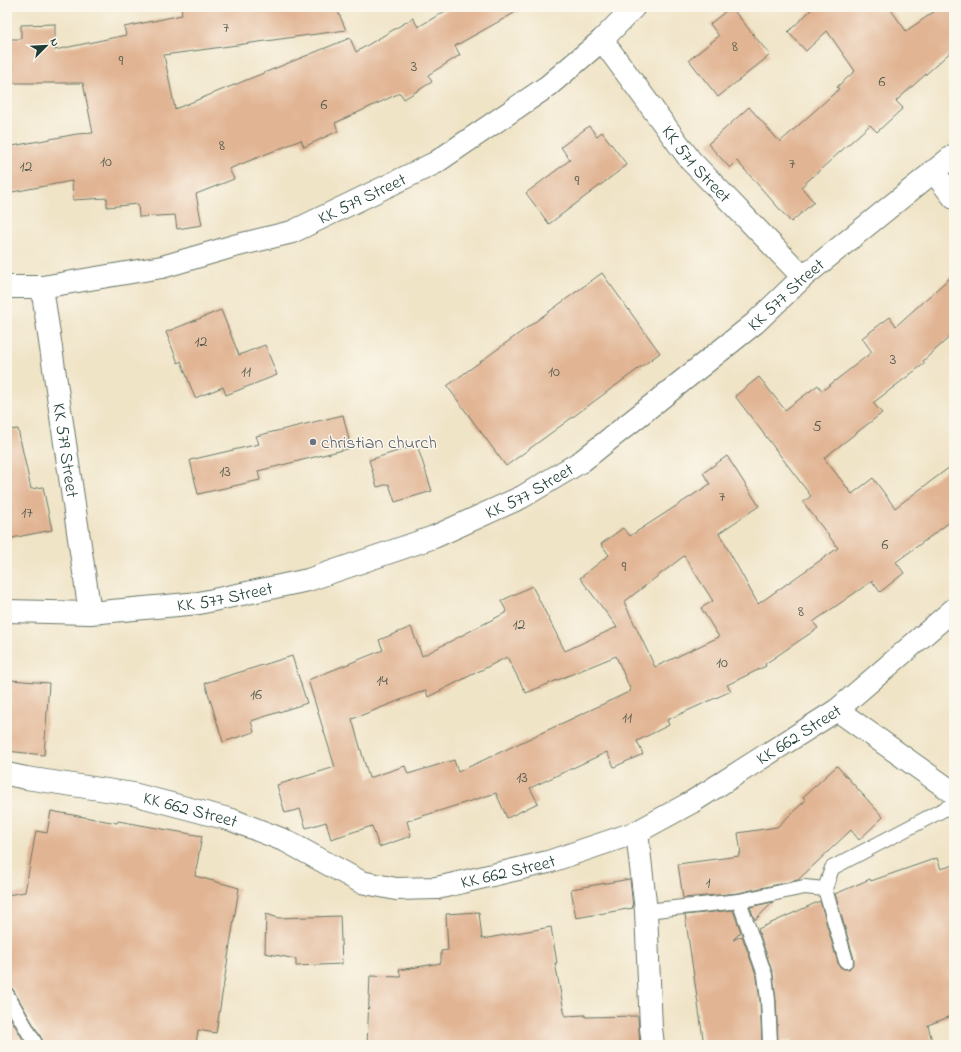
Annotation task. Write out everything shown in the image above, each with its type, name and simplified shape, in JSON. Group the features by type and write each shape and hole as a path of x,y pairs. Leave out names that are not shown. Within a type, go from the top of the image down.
{"street":[{"name":"KK 579 Street","path":"7,287 42,287 162,267 234,246 292,232 435,163 548,86 602,40 634,7"},
{"name":"KK 571 Street","path":"602,40 692,161 803,277"},
{"name":"KK 577 Street","path":"7,611 90,613 199,603 308,580 434,537 522,497 582,461 756,323 803,277 954,155"},
{"path":"933,171 954,198"},
{"name":"KK 579 Street","path":"42,287 90,613"},
{"name":"KK 662 Street","path":"13,780 133,794 232,820 286,841 361,882 396,889 437,888 548,862 637,832 692,802 837,710 954,609"},
{"path":"837,710 954,792"},
{"path":"637,832 646,911 650,1028 653,1045"}],"lane":[{"path":"846,961 824,889 832,868 954,804"},
{"path":"646,911 739,901 804,887 824,889"},
{"path":"739,901 765,975 770,1042"},
{"path":"7,995 36,1045"}],"building":[{"path":"181,7 336,7 346,30 164,55 175,109 350,38 356,52 413,18 418,27 452,7 525,7 455,46 460,55 428,75 432,82 404,99 400,93 335,123 338,131 304,147 301,140 229,169 234,179 196,194 202,225 177,229 175,215 139,217 138,204 107,207 107,198 73,200 72,181 7,193 7,147 77,134 93,133 83,83 7,83 7,39 21,39 21,25 55,24 55,50 126,35 124,27 182,15"},
{"path":"731,7 770,55 718,97 689,60 719,36 710,24"},
{"path":"809,7 889,7 906,31 941,7 954,7 954,49 896,101 903,108 877,132 870,125 801,187 814,202 791,222 737,161 730,168 708,144 749,107 780,142 839,89 837,87 855,71 827,31 806,51 788,32 811,10"},
{"path":"589,126 597,136 602,132 627,165 549,224 526,193 570,160 561,147"},
{"path":"602,273 660,353 506,466 447,386"},
{"path":"954,274 954,333 923,361 925,363 873,403 882,413 824,458 852,494 873,478 895,508 954,464 954,519 896,562 904,573 880,592 872,581 813,622 818,628 765,664 766,666 727,685 731,691 667,720 669,725 637,741 643,754 614,767 607,752 530,788 538,803 507,818 496,793 407,821 411,836 379,847 372,826 331,839 326,822 306,828 300,809 285,813 277,785 335,767 308,680 383,650 379,640 411,627 422,656 507,612 501,601 532,586 565,651 617,627 580,578 609,555 601,544 623,528 630,536 710,484 703,473 727,456 759,506 719,533 758,604 838,548 803,502 811,496 735,396 759,377 785,410 818,385 822,391 872,352 862,338 890,317 896,326","holes":["684,556 713,601 701,608 719,637 655,667 624,602","616,656 631,691 458,772 454,760 408,774 405,766 369,778 352,719 426,690 428,697 507,657 526,693"]},
{"path":"221,310 239,355 265,345 277,375 226,395 223,387 195,398 181,361 178,363 166,332"},
{"path":"343,415 351,448 258,471 260,480 198,494 190,460 259,444 256,436"},
{"path":"18,429 31,489 43,487 52,530 7,539 7,430"},
{"path":"417,445 432,491 395,502 389,484 377,487 369,460"},
{"path":"292,656 307,703 251,721 254,732 223,742 205,683"},
{"path":"10,680 49,683 44,755 7,751 7,686 9,686"},
{"path":"837,766 883,817 859,840 851,830 798,880 738,893 683,898 678,864 739,856 739,853 741,853 738,833 777,827 806,800 803,797"},
{"path":"51,811 202,836 195,876 239,888 216,1033 198,1030 196,1044 174,1041 173,1045 44,1045 14,991 11,987 7,987 7,895 25,892 36,831 47,833"},
{"path":"937,858 941,869 954,865 954,1015 928,1025 933,1045 794,1045 793,1040 778,1042 773,974 758,929 820,901 838,963 840,967 849,969 854,963 854,959 835,894 870,879 871,881"},
{"path":"630,879 633,908 576,918 571,889"},
{"path":"773,902 755,920 750,907"},
{"path":"733,910 741,932 733,940 742,936 757,977 760,1001 762,1044 704,1045 685,915"},
{"path":"479,912 482,939 551,927 557,963 555,963 565,1016 638,1016 640,1045 367,1045 370,976 401,977 399,970 441,963 441,951 448,950 446,914"},
{"path":"266,914 279,918 340,916 342,964 296,966 296,959 265,953"},
{"path":"7,1012 26,1045 7,1045"}],"place":[{"name":"christian church","path":"313,442"}]}
